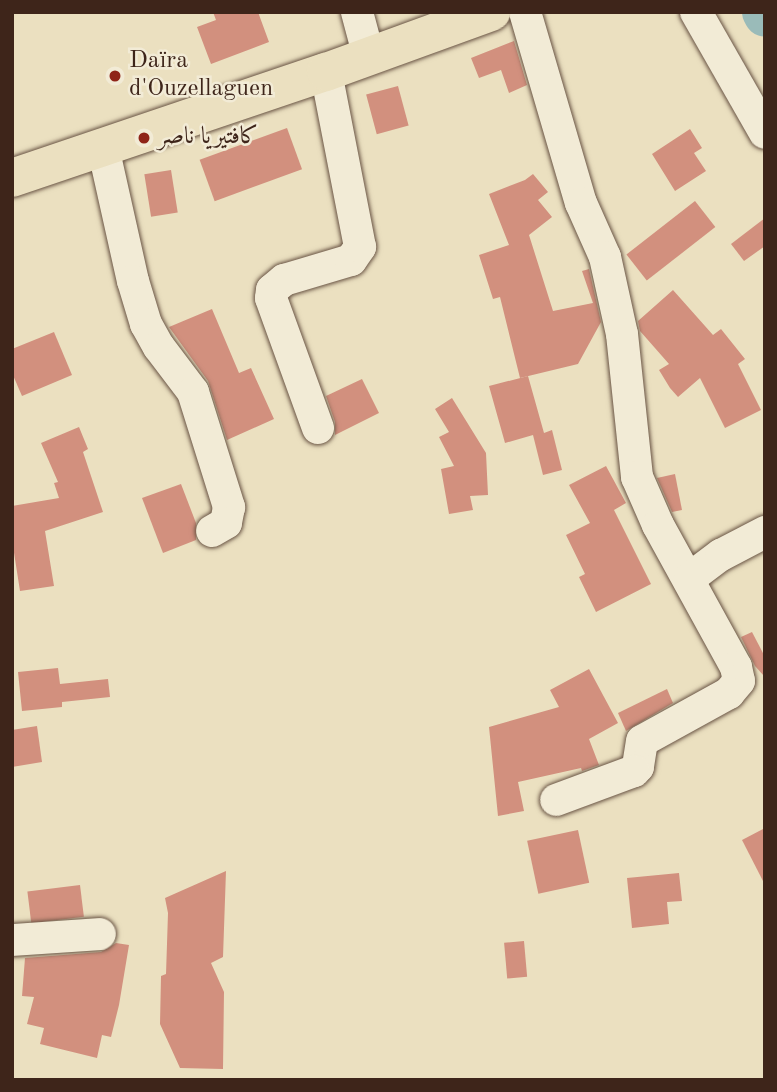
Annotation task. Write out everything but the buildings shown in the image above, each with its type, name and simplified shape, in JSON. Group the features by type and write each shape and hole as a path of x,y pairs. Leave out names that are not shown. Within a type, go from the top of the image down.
{"main road":[{"path":"12,178 326,72 491,12"}],"street":[{"path":"357,12 369,57"},
{"path":"525,12 581,203 605,257 622,334 637,477 659,525 736,667 739,681 729,694 642,741 638,767 634,771 556,800"},
{"path":"696,12 765,133"},
{"path":"318,428 271,298 272,290 284,280 351,260 360,247 326,72"},
{"path":"103,147 132,281 146,324 159,347 193,392 229,507 226,523 212,531"},
{"path":"690,578 722,555 765,532"},
{"path":"12,940 100,934"}],"waterway":[{"path":"763,12 765,16"}],"place":[{"name":"Daïra d'Ouzellaguen","path":"115,76"},
{"name":"كافتيريا ناصر","path":"144,138"}]}
